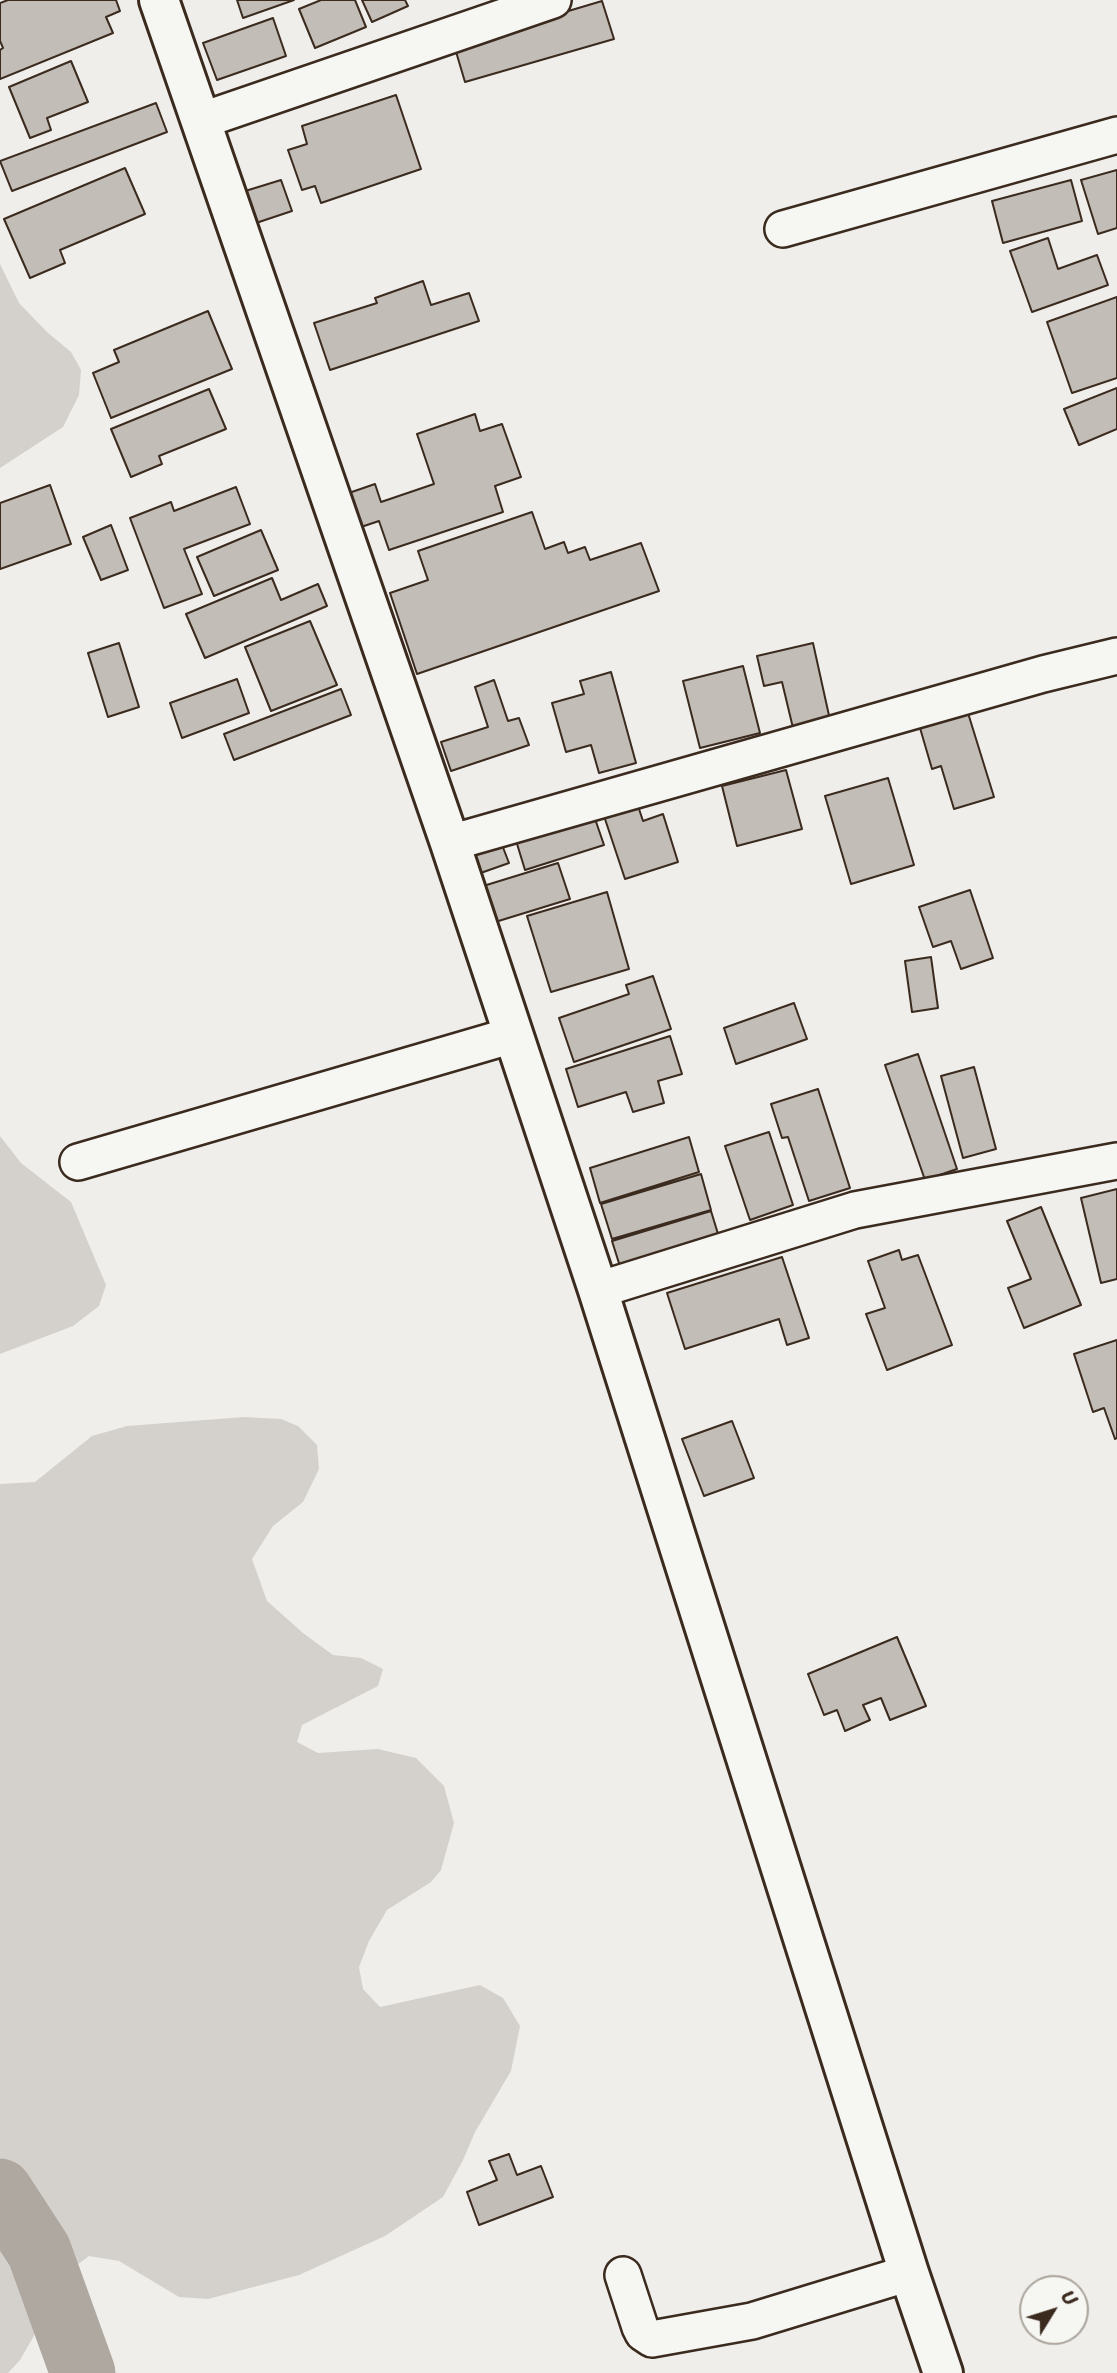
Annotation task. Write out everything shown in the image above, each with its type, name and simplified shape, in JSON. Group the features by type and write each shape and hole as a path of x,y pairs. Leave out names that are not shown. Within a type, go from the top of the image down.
{"street":[{"path":"159,0 450,843 598,1290 943,2373"},
{"path":"200,121 553,0"},
{"path":"783,229 1117,135"},
{"path":"450,843 1043,674 1117,656"},
{"path":"78,1162 513,1035"},
{"path":"598,1290 855,1210 1117,1161"},
{"path":"623,2275 640,2327 643,2333 652,2339 752,2321 909,2273"}],"shaded area":[{"path":"0,264 19,303 71,352 81,370 79,395 63,427 0,468"},
{"path":"0,1136 21,1163 71,1202 106,1285 99,1306 73,1326 0,1354"},
{"path":"244,1417 281,1419 298,1426 317,1445 319,1469 303,1502 273,1526 252,1559 267,1601 333,1655 361,1658 383,1669 378,1686 302,1725 297,1742 318,1753 378,1749 416,1758 444,1786 454,1823 441,1870 431,1882 387,1910 369,1941 359,1967 363,1989 380,2007 480,1985 503,1998 520,2026 511,2071 475,2132 443,2197 385,2236 299,2275 208,2299 179,2297 119,2261 89,2256 73,2268 20,2360 8,2373 0,2373 0,1484 35,1482 92,1436 127,1426"}],"building":[{"path":"8,0 116,0 120,11 106,17 113,33 0,79 0,50 3,48 0,41 0,3"},
{"path":"237,0 294,0 243,18"},
{"path":"321,0 355,0 366,27 315,48 299,9"},
{"path":"362,0 405,0 408,6 372,22"},
{"path":"602,1 614,39 465,82 454,45"},
{"path":"273,18 286,56 217,80 203,43"},
{"path":"71,61 88,102 47,118 51,130 30,138 9,87"},
{"path":"396,95 421,169 321,203 315,186 302,190 288,150 307,144 302,126"},
{"path":"156,103 167,132 12,191 0,161"},
{"path":"125,168 145,214 60,250 65,263 30,278 4,219"},
{"path":"1117,170 1117,228 1098,234 1081,180"},
{"path":"281,180 292,211 253,224 242,192"},
{"path":"1071,180 1082,221 1003,243 992,201"},
{"path":"1048,238 1058,269 1097,255 1108,285 1032,312 1010,251"},
{"path":"423,281 431,305 469,293 479,321 330,370 314,323 377,303 375,298"},
{"path":"1117,297 1117,378 1072,393 1047,322"},
{"path":"208,311 232,369 111,418 93,373 119,362 114,350"},
{"path":"1117,388 1117,429 1079,445 1064,409"},
{"path":"209,389 226,429 159,456 162,464 131,477 111,429"},
{"path":"475,414 480,431 502,424 521,477 495,486 503,512 389,550 379,521 355,529 343,495 375,484 381,502 434,484 417,434"},
{"path":"50,485 71,544 0,569 0,503"},
{"path":"236,487 250,524 184,549 202,594 164,608 130,518 171,502 174,511"},
{"path":"532,512 545,549 564,542 568,553 585,547 590,560 641,543 659,591 417,674 390,593 428,580 418,551"},
{"path":"111,525 128,570 101,580 83,537"},
{"path":"261,530 278,570 214,596 197,557"},
{"path":"272,578 281,600 318,584 327,606 205,658 186,614"},
{"path":"310,621 337,685 271,711 245,647"},
{"path":"119,643 139,707 108,717 88,653"},
{"path":"813,643 830,720 793,728 782,682 764,686 757,656"},
{"path":"743,666 760,733 700,748 683,681"},
{"path":"611,672 636,763 599,773 591,745 566,752 552,703 584,694 580,681"},
{"path":"237,679 249,713 182,738 170,703"},
{"path":"494,680 508,721 519,718 529,745 451,771 441,742 488,727 475,687"},
{"path":"341,689 351,715 234,760 224,734"},
{"path":"968,713 994,797 954,809 941,766 932,769 920,728"},
{"path":"786,770 802,829 737,846 722,786"},
{"path":"888,778 914,865 851,884 825,796"},
{"path":"635,797 643,821 663,814 678,862 625,879 601,807"},
{"path":"592,810 604,845 525,870 514,834"},
{"path":"499,837 509,863 475,875 465,850"},
{"path":"558,863 570,899 492,923 480,887"},
{"path":"970,890 993,958 961,969 951,941 933,947 919,907"},
{"path":"607,892 629,969 551,992 527,916"},
{"path":"931,957 938,1008 912,1012 905,961"},
{"path":"653,976 671,1029 574,1062 559,1018 629,994 626,985"},
{"path":"794,1003 807,1039 736,1064 724,1028"},
{"path":"670,1036 682,1074 658,1081 664,1103 633,1112 626,1092 578,1107 566,1069"},
{"path":"918,1054 957,1169 925,1180 885,1065"},
{"path":"974,1067 996,1149 963,1158 941,1076"},
{"path":"818,1089 850,1188 809,1201 788,1137 782,1138 771,1104"},
{"path":"769,1132 793,1205 750,1220 725,1146"},
{"path":"689,1137 699,1172 600,1203 590,1168"},
{"path":"701,1174 711,1210 612,1239 601,1204"},
{"path":"1117,1189 1117,1279 1101,1283 1081,1198"},
{"path":"1041,1207 1081,1305 1024,1328 1008,1288 1031,1279 1007,1221"},
{"path":"711,1211 722,1247 623,1276 612,1241"},
{"path":"899,1250 902,1260 918,1255 952,1345 887,1370 866,1314 885,1308 868,1261"},
{"path":"782,1257 809,1338 787,1345 779,1319 685,1349 667,1293"},
{"path":"1117,1340 1115,1439 1104,1408 1093,1412 1074,1354"},
{"path":"732,1421 754,1478 704,1496 682,1439"},
{"path":"897,1637 926,1706 890,1720 881,1698 863,1705 870,1720 845,1731 837,1710 824,1715 808,1674"},
{"path":"509,2154 517,2175 541,2166 553,2197 479,2225 467,2192 497,2180 489,2161"}],"waterway":[{"path":"0,2191 39,2251 83,2373"}]}
